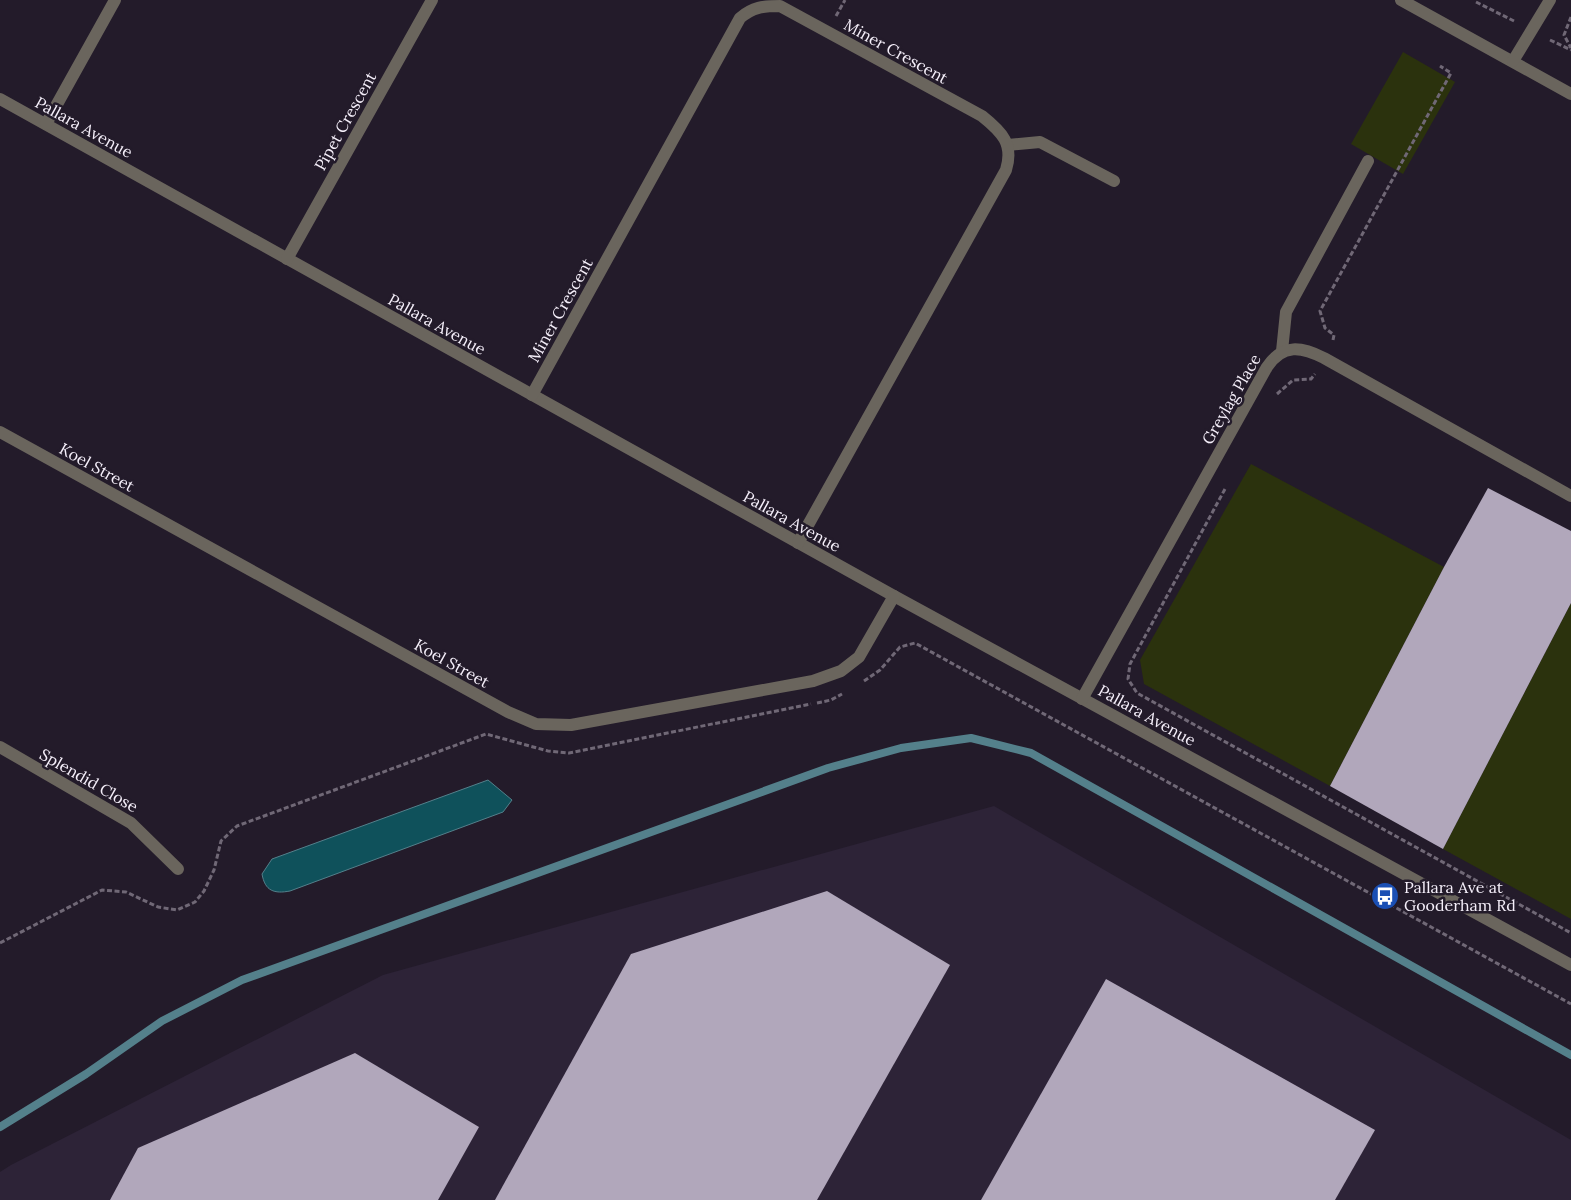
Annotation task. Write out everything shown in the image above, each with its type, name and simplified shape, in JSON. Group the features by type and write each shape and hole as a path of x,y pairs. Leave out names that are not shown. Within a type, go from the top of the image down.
{"street":[{"path":"46,124 114,0"},
{"name":"Pipet Crescent","path":"287,259 432,0"},
{"path":"1401,0 1571,94"},
{"path":"1513,61 1550,0"},
{"name":"Miner Crescent","path":"532,395 740,18 759,3 780,6 982,116 1000,130 1008,145"},
{"name":"Pallara Avenue","path":"0,99 894,596 1571,965"},
{"path":"798,543 1006,170 1010,158 1008,145 1040,142 1114,181"},
{"path":"1282,351 1286,312 1368,161"},
{"name":"Greylag Place","path":"1082,699 1267,367 1273,357 1282,351 1308,350 1324,358 1571,496"},
{"name":"Koel Street","path":"0,432 508,712 536,724 571,725 813,681 841,671 859,657 894,596"},
{"name":"Splendid Close","path":"0,747 131,822 178,869"}],"path":[{"path":"1476,2 1516,23"},
{"path":"1571,17 1564,35 1571,49"},
{"path":"1550,40 1571,49"},
{"path":"1333,342 1334,335 1325,328 1320,311 1451,73 1440,66"},
{"path":"1275,396 1286,384 1302,378 1311,379 1315,374"},
{"path":"1228,483 1130,664 1128,679 1137,693 1571,933"},
{"path":"861,684 880,670 900,647 915,642 1571,1004"},
{"path":"0,944 102,890 126,892 158,907 177,910 195,902 204,891 214,870 221,841 237,826 486,734 548,752 569,753 831,700 846,692"}],"shaded area":[{"path":"994,806 1571,1140 1571,1200 0,1200 0,1172 11,1165 383,975"}],"green space":[{"path":"1403,52 1455,82 1403,174 1351,144"},
{"path":"1251,464 1444,567 1330,786 1144,684 1140,660"},
{"path":"1571,603 1571,919 1443,849"}],"water":[{"path":"488,780 512,800 503,812 290,891 279,892 271,890 263,880 262,874 272,859"}],"building":[{"path":"1488,488 1571,531 1571,603 1443,849 1330,786 1444,567"},
{"path":"827,891 950,965 817,1200 495,1200 631,954"},
{"path":"1106,979 1375,1130 1335,1200 981,1200"},
{"path":"355,1053 479,1127 438,1200 110,1200 138,1148"}],"waterway":[{"path":"0,1127 86,1074 162,1021 242,980 828,768 901,748 971,738 1031,753 1571,1055"}],"place":[{"name":"Pallara Ave at Gooderham Rd","path":"1385,896"}]}
